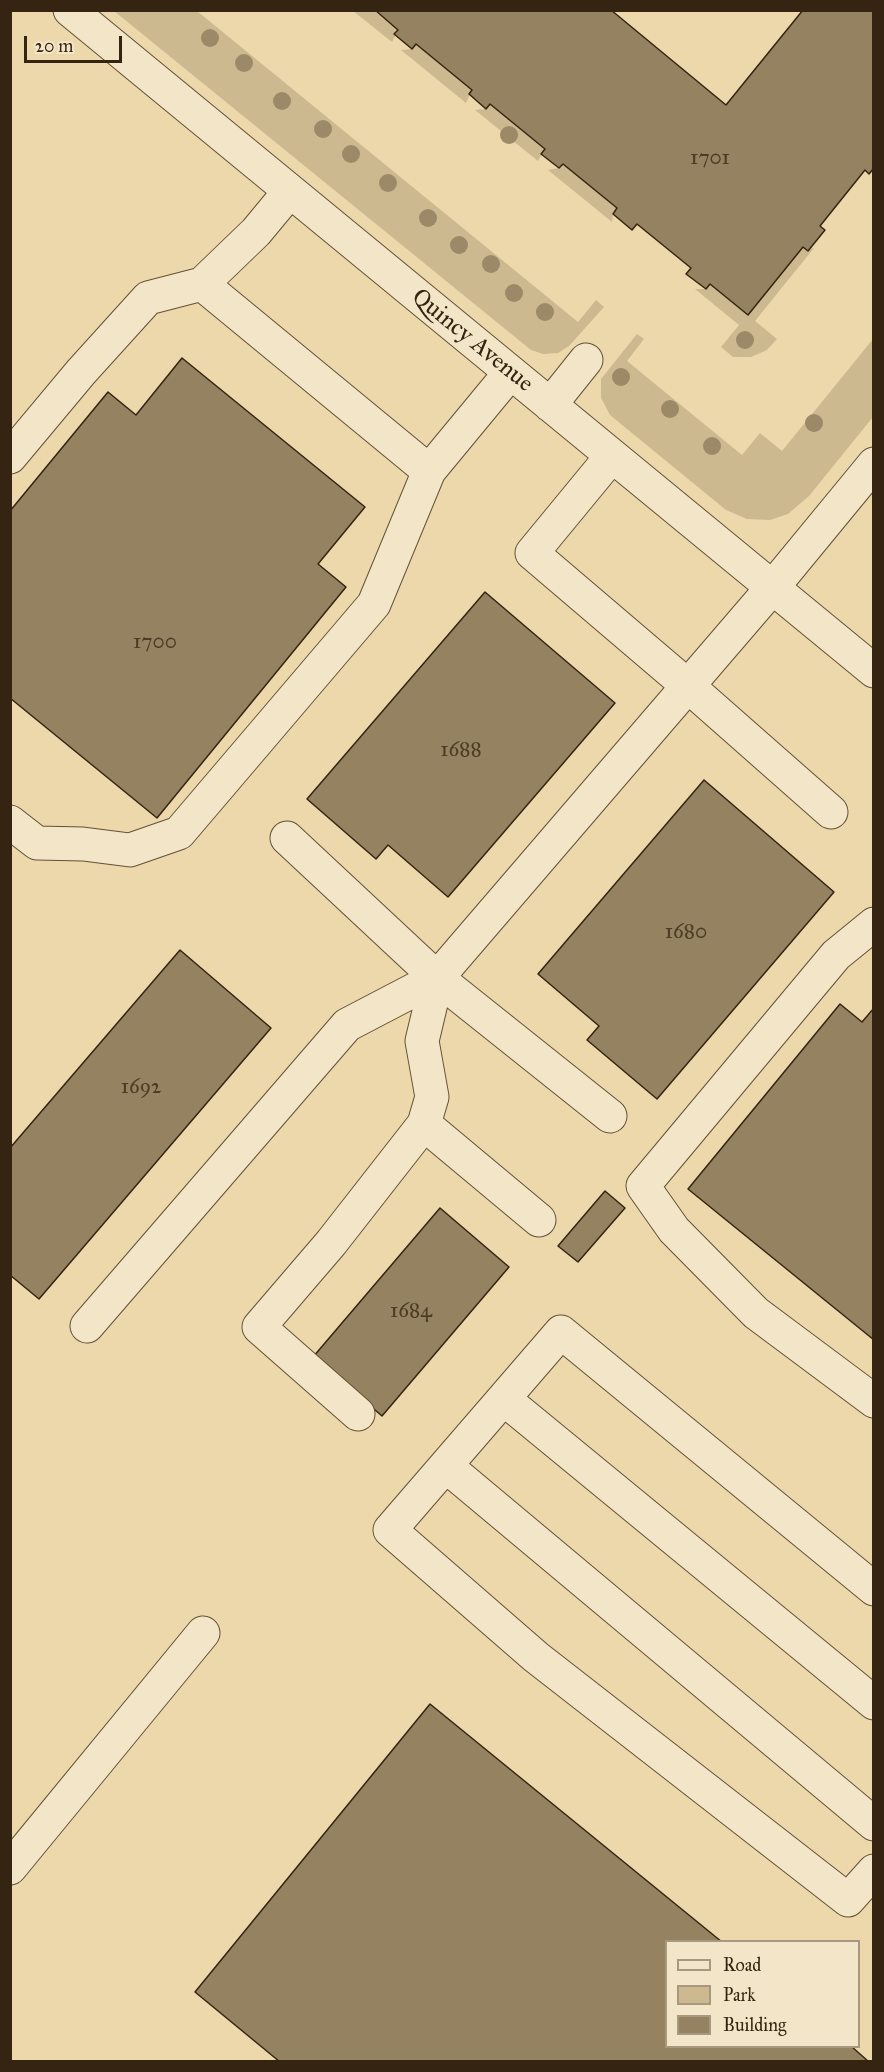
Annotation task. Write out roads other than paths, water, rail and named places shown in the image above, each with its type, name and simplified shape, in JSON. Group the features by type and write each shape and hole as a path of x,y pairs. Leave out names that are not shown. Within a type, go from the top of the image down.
{"street":[{"name":"Quincy Avenue","path":"70,10 873,671"},
{"path":"10,457 81,372 148,298 202,284 256,232 290,191"},
{"path":"202,284 429,471"},
{"path":"550,405 586,360"},
{"path":"10,822 36,843 83,844 130,850 179,833 374,604 429,471 510,373"},
{"path":"611,457 532,553 831,812"},
{"path":"87,1326 347,1025 437,978 772,588 873,464"},
{"path":"287,838 437,978 610,1116"},
{"path":"873,924 836,955 643,1186 674,1230 756,1313 873,1401"},
{"path":"358,1414 259,1328 331,1243 424,1124 432,1097 422,1041 437,978"},
{"path":"424,1124 539,1220"},
{"path":"873,1589 561,1332 390,1530 536,1656 848,1900 873,1870"},
{"path":"504,1399 873,1703"},
{"path":"446,1466 873,1824"},
{"path":"10,1868 202,1633"}]}
